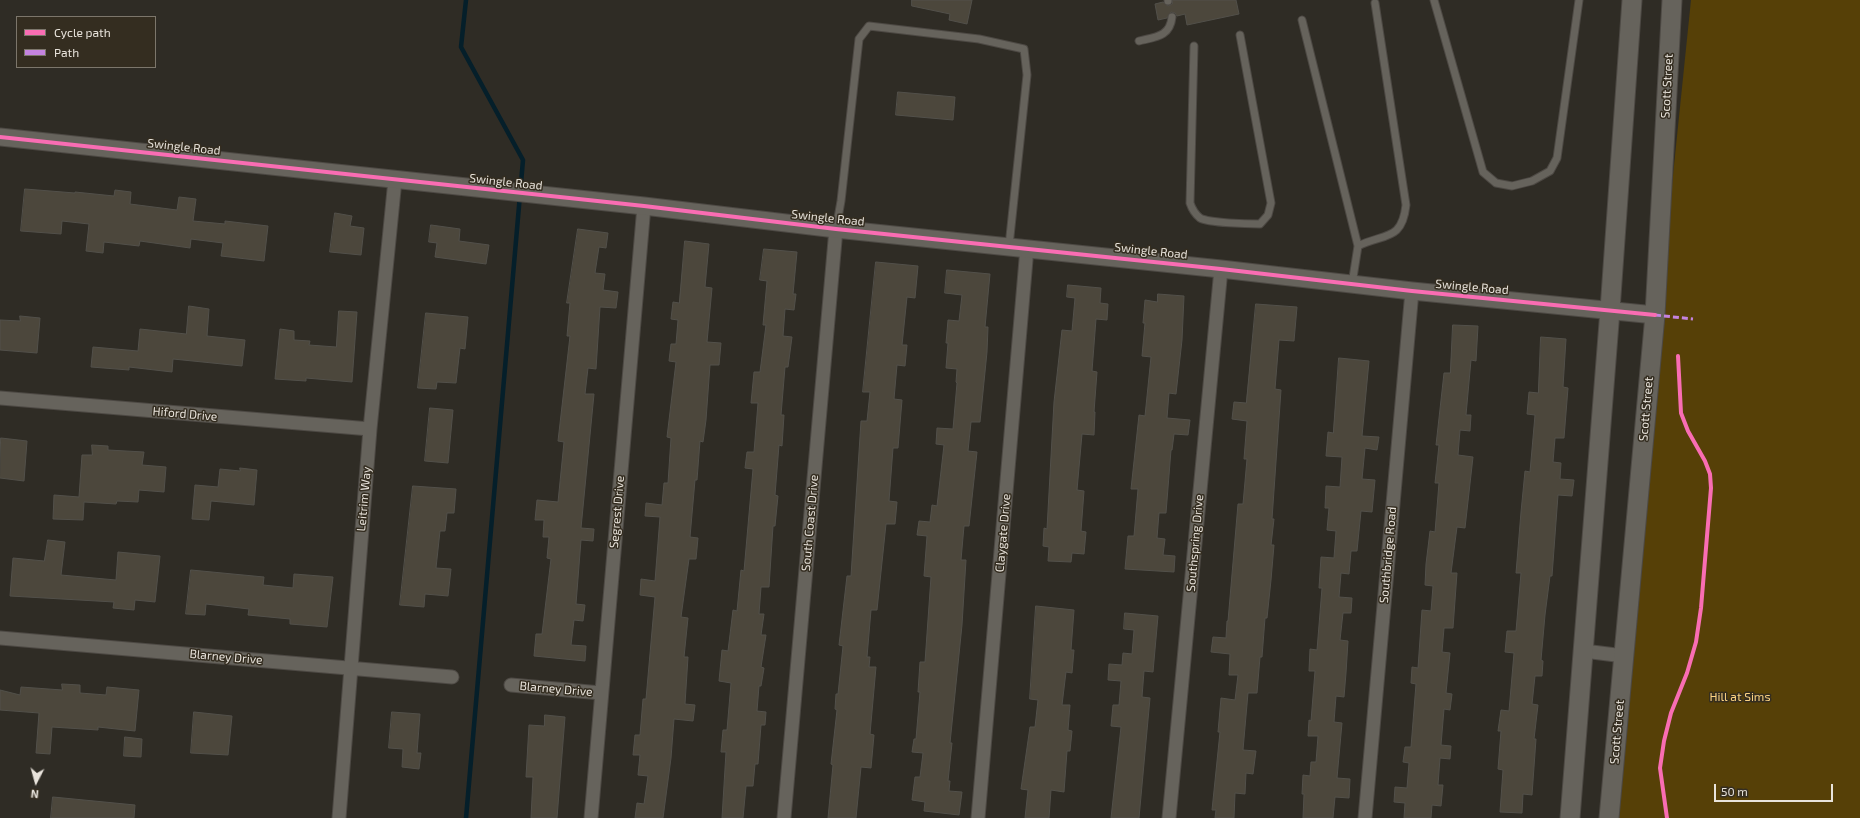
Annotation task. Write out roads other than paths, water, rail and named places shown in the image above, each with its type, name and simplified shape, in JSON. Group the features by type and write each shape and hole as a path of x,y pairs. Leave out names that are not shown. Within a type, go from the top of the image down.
{"main road":[{"path":"1570,818 1610,310 1632,0"},
{"name":"Scott Street","path":"1610,818 1655,315 1672,0"}],"street":[{"name":"Swingle Road","path":"0,136 644,206 836,229 1009,246 1412,291 1655,315"},
{"name":"Leitrim Way","path":"339,818 370,429 395,180"},
{"name":"Segrest Drive","path":"591,818 644,206"},
{"name":"South Coast Drive","path":"784,818 836,229"},
{"name":"Claygate Drive","path":"978,818 1027,248"},
{"name":"Southspring Drive","path":"1169,818 1222,269"},
{"name":"Southbridge Road","path":"1365,818 1412,291"},
{"name":"Hiford Drive","path":"0,398 370,429"},
{"name":"Blarney Drive","path":"0,638 452,677"},
{"path":"1584,651 1624,656"},
{"name":"Blarney Drive","path":"512,685 601,693"}],"lane":[{"path":"1434,0 1483,172 1496,183 1512,186 1532,180 1550,171 1557,158 1579,0"},
{"path":"1358,246 1396,232 1402,225 1406,205 1374,3"},
{"path":"1139,41 1161,36 1171,25 1172,17"},
{"path":"1302,20 1358,246 1352,284"},
{"path":"836,229 841,201 859,39 870,26 979,39 1024,49 1027,75 1009,246"},
{"path":"1194,46 1190,202 1192,210 1201,218 1237,224 1260,224 1268,215 1271,203 1240,35"}],"waterway":[{"path":"466,0 461,47 523,160 466,818"}],"park label":[{"name":"Hill at Sims","path":"1740,697"}]}
